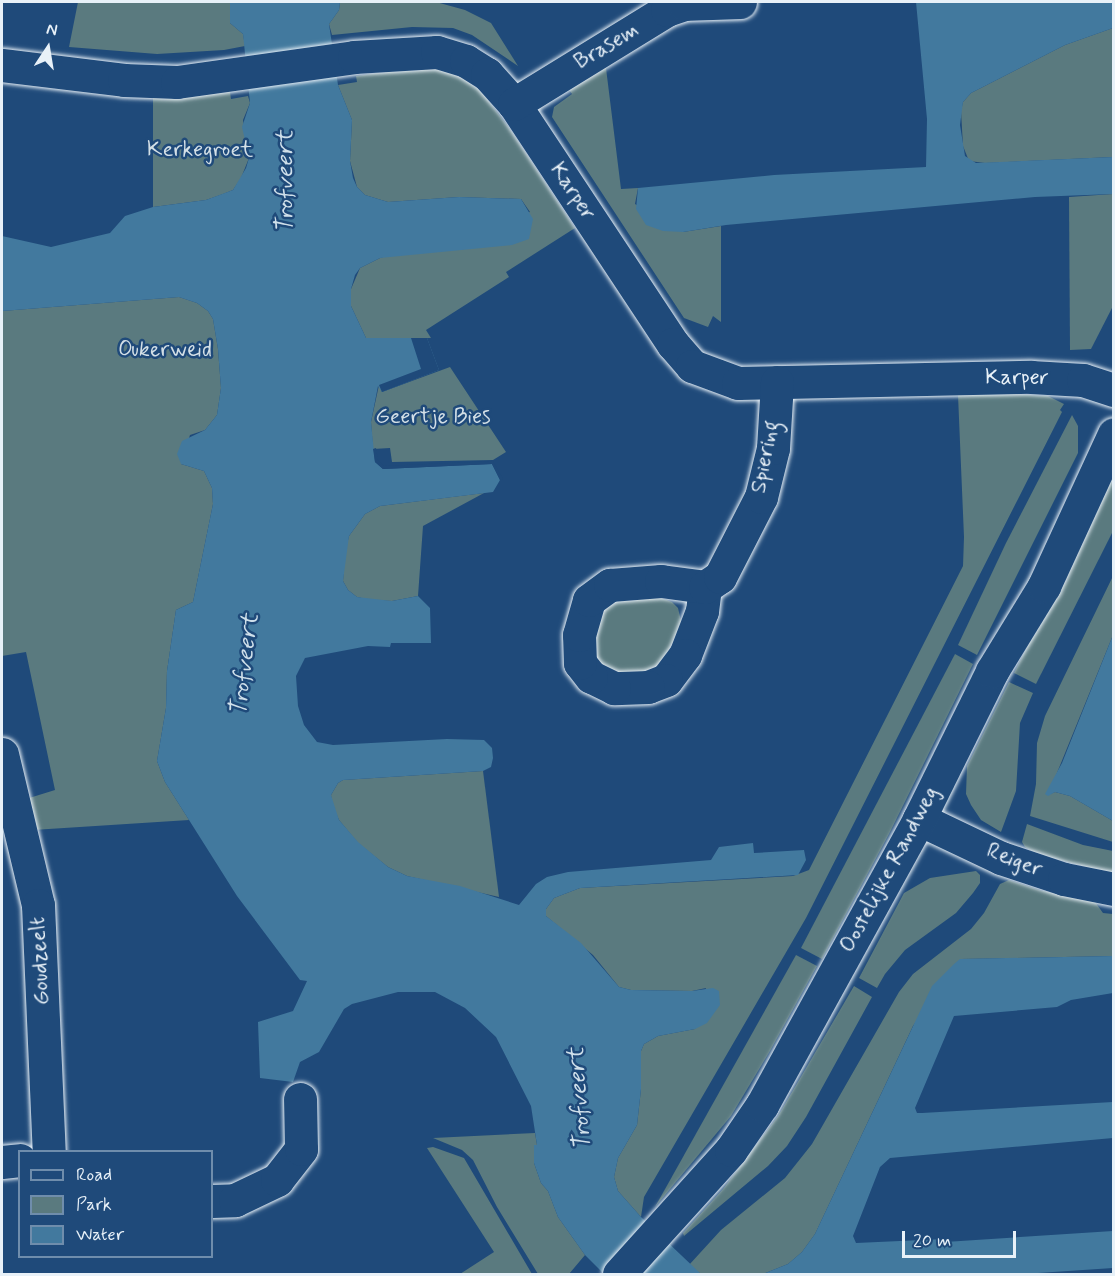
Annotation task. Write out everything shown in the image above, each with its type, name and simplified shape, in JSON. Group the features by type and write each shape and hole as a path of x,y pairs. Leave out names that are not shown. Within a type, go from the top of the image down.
{"street":[{"name":"Brasem","path":"514,104 667,10 684,4 740,2"},
{"name":"Karper","path":"2,65 124,80 177,82 354,57 437,52 466,61 487,74 514,104 673,344 692,366 738,383 1031,377 1083,380 1113,390"},
{"name":"Spiering","path":"705,587 720,577 761,497 773,448 777,382"},
{"name":"Oostelijke Randweg","path":"619,1275 731,1150 762,1105 919,819 992,671 1044,586 1113,434"},
{"name":"Goudzeelt","path":"3,768 38,905 49,1150"},
{"name":"Reiger","path":"919,819 1001,858 1064,879 1113,889"},
{"path":"213,1200 236,1200 277,1180 301,1149 300,1099"},
{"path":"2,1162 18,1161"}],"green space":[{"path":"78,2 230,2 230,23 243,34 245,46 224,50 157,54 69,47"},
{"path":"340,2 436,2 465,10 491,23 518,66 472,35 453,28 412,27 332,35 329,24 339,10"},
{"path":"1113,28 1113,157 985,163 969,161 963,146 961,111 963,102 971,93 1065,45"},
{"path":"605,60 621,189 638,188 635,204 683,232 721,226 721,322 713,316 708,327 684,318 552,117 554,107 572,94 566,85"},
{"path":"422,67 440,68 464,79 481,91 512,132 575,228 506,272 509,277 426,330 431,338 366,338 351,306 351,289 360,268 380,258 530,212 521,199 459,197 388,202 365,195 357,187 350,161 352,120 338,85 357,82 356,76"},
{"name":"Kerkegroet","path":"230,92 231,99 248,96 250,103 243,120 249,158 233,190 206,200 153,207 153,98"},
{"path":"1113,194 1113,306 1091,349 1070,350 1069,197"},
{"name":"Oukerweid","path":"179,297 197,303 208,311 213,319 221,388 217,415 205,430 190,435 181,464 204,471 212,488 213,504 193,602 176,610 167,671 166,708 157,761 165,782 189,820 33,830 26,799 55,790 26,652 2,656 2,311"},
{"name":"Geertje Bies","path":"450,367 506,452 493,460 392,462 390,448 373,449 371,422 379,385 382,392"},
{"path":"958,395 1048,396 1064,404 1060,410 1062,412 806,918 644,1197 641,1217 618,1191 614,1177 618,1158 637,1125 641,1089 641,1051 644,1044 658,1036 695,1029 706,988 692,991 631,990 619,987 593,955 546,916 546,909 554,898 580,888 793,876 809,870 963,566 964,537"},
{"path":"1072,415 1078,426 1078,453 977,655 958,645 1006,543"},
{"path":"1113,475 1113,531 1036,684 1014,673"},
{"path":"484,493 423,526 418,596 392,601 371,600 357,597 348,590 343,581 345,553 349,536 365,514 380,506"},
{"path":"1113,576 1113,635 1048,795 1055,792 1070,796 1113,821 1113,842 1030,816 1036,784 1037,743 1045,716"},
{"path":"658,597 672,602 678,608 681,621 680,628 664,660 655,669 640,673 612,674 595,661 593,623 606,602"},
{"path":"955,654 973,664 889,834 822,959 801,948"},
{"path":"1009,682 1033,693 1020,723 1016,791 1001,832 981,820 971,805 966,794 967,766"},
{"path":"483,771 499,897 407,876 388,867 358,843 339,820 332,804 331,795 338,783 343,780"},
{"path":"1027,824 1083,845 1113,851 1113,874 1037,854 1025,847 1022,842"},
{"path":"976,871 980,875 980,883 973,893 956,913 905,950 885,974 877,988 859,978 904,893 930,878"},
{"path":"1009,880 1039,890 1095,902 1103,913 1113,914 1113,956 961,959 913,1026 815,1234 802,1252 788,1264 763,1274 701,1274 689,1265 721,1230 785,1178 812,1144 899,992 913,974 971,929 984,913 1000,884"},
{"path":"796,955 817,966 770,1051 731,1116 655,1207"},
{"path":"854,986 872,997 806,1117 787,1146 768,1166 684,1236 683,1233 723,1189 778,1116"},
{"path":"535,1133 537,1145 534,1163 541,1183 548,1191 558,1217 585,1255 569,1274 538,1274 497,1207 473,1160 462,1150 433,1138"},
{"path":"433,1147 464,1158 532,1274 460,1274 494,1252 427,1148"}],"water":[{"name":"Trofveert","path":"230,2 340,2 339,10 329,24 338,85 352,120 350,161 353,178 357,187 365,195 388,202 459,197 521,199 533,219 529,239 512,245 380,258 360,268 355,275 351,289 351,306 366,338 427,338 439,370 382,392 378,386 371,422 375,462 383,469 492,464 500,480 493,492 380,506 365,514 349,536 343,581 348,590 357,597 392,601 418,596 430,608 431,643 391,643 390,647 368,646 305,658 296,676 298,706 304,725 317,742 333,745 447,739 484,740 492,748 493,758 491,767 483,771 343,780 338,783 331,795 339,820 358,842 388,867 407,876 460,886 519,905 536,884 547,877 568,872 711,860 719,847 753,843 754,853 804,850 806,860 798,875 580,888 554,898 546,909 546,916 581,943 619,987 631,990 692,991 713,988 719,991 720,1005 707,1023 695,1029 658,1036 644,1044 641,1051 641,1089 637,1125 618,1158 614,1177 618,1191 641,1217 701,1274 604,1274 585,1255 558,1217 548,1191 541,1183 534,1163 534,1145 537,1145 531,1106 496,1037 465,1008 435,992 398,992 352,1004 344,1009 319,1052 300,1062 293,1082 260,1078 258,1022 293,1011 307,981 300,980 237,896 165,782 157,761 166,708 167,671 176,610 193,602 213,504 212,488 204,471 181,464 177,454 182,441 205,430 217,415 221,388 213,319 208,311 197,303 179,297 2,311 2,236 51,247 110,233 125,216 153,207 206,200 233,190 249,158 242,127 250,103 243,34 230,23"},
{"path":"916,2 1113,2 1113,28 1065,45 971,93 963,102 960,125 965,156 976,163 1113,157 1113,194 1035,197 726,225 683,232 663,231 646,225 636,209 638,188 774,175 926,167 927,119"},
{"path":"1113,635 1114,821 1070,796 1055,792 1048,796 1045,794 1062,763"},
{"path":"1113,956 1113,993 1071,1000 1057,1007 954,1016 915,1108 917,1113 922,1113 1113,1102 1113,1138 890,1158 880,1167 853,1236 856,1243 944,1239 945,1242 1113,1231 1113,1268 1023,1274 763,1274 788,1264 802,1252 815,1234 932,986 954,964 960,959"}],"pier":[{"path":"411,338 427,338 439,370 382,392 379,385 421,369"},
{"path":"376,448 378,460 384,466 493,461 503,479 500,480 492,464 383,469 375,462 373,449"}]}
